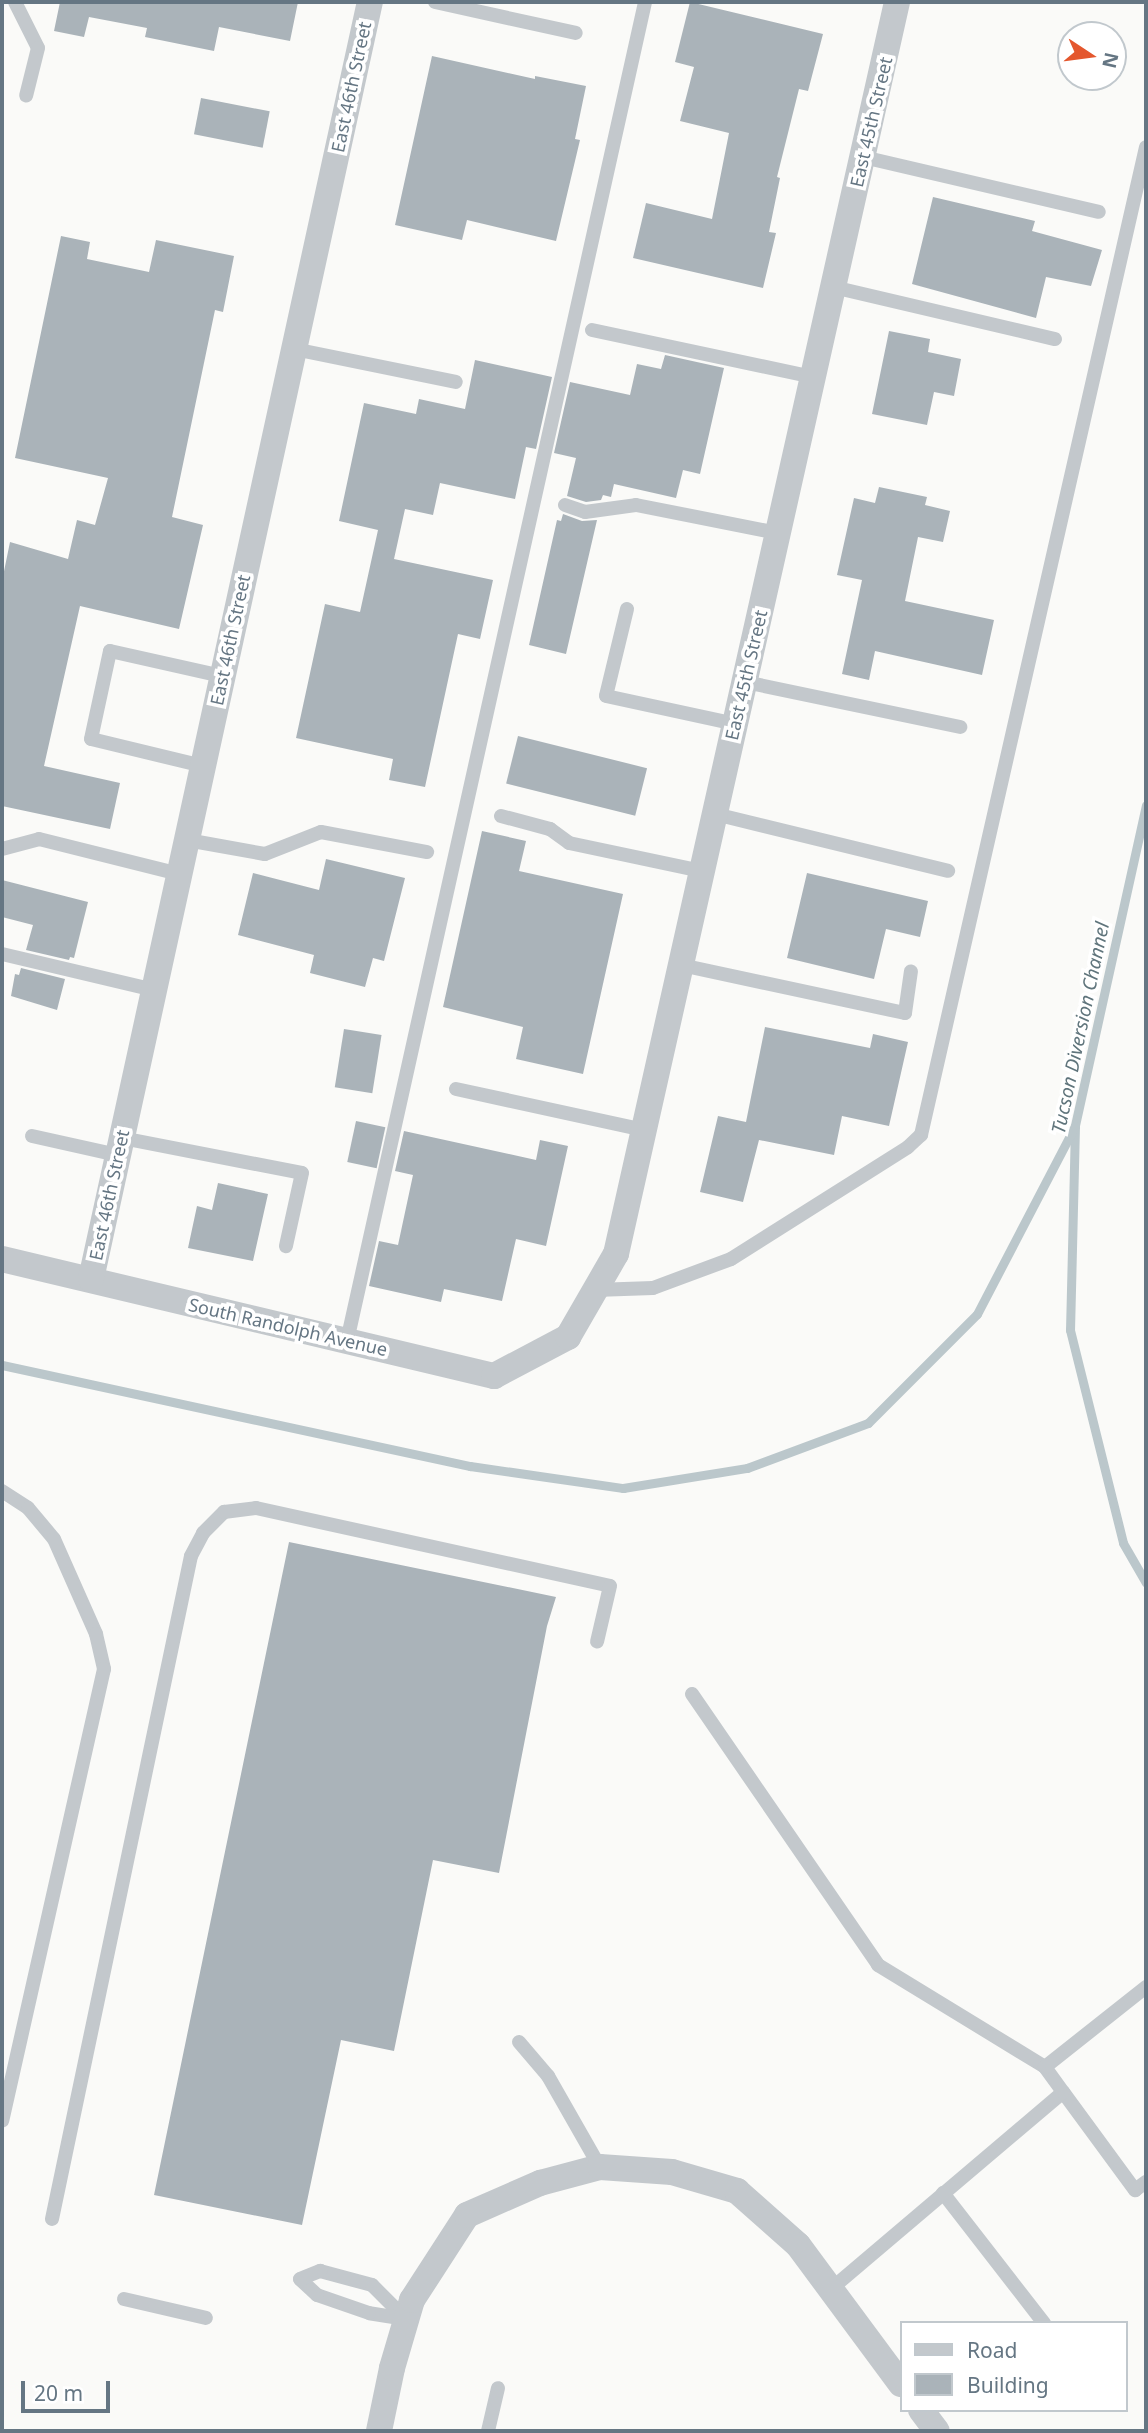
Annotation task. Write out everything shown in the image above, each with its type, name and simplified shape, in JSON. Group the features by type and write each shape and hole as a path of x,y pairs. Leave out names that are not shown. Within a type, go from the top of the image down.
{"street":[{"name":"East 46th Street","path":"91,1279 370,2"},
{"name":"East 45th Street","path":"568,1337 616,1254 897,2"},
{"name":"South Randolph Avenue","path":"2,1259 494,1376 568,1337"},
{"path":"379,2431 412,2300 467,2215 540,2183 600,2167 672,2172 737,2191 799,2245 900,2383"},
{"path":"923,2412 937,2431"}],"lane":[{"path":"15,2 38,48 26,96"},
{"path":"435,2 576,33"},
{"path":"347,1341 645,2"},
{"path":"595,1290 653,1288 731,1259 908,1147 920,1135 1146,147"},
{"path":"863,157 1099,212"},
{"path":"833,288 1055,339"},
{"path":"592,330 813,377"},
{"path":"294,349 456,382"},
{"path":"565,505 585,512 636,505 778,533"},
{"path":"627,609 606,696 735,724"},
{"path":"202,766 91,739 110,651 222,676"},
{"path":"745,682 960,727"},
{"path":"715,814 948,871"},
{"path":"501,816 550,829 569,843 702,871"},
{"path":"187,840 265,854 321,832 427,852"},
{"path":"2,849 39,839 179,874"},
{"path":"2,954 154,990"},
{"path":"681,965 905,1013 911,971"},
{"path":"456,1088 644,1130"},
{"path":"32,1136 302,1173 286,1246"},
{"path":"2,1491 28,1508 54,1538 96,1634 104,1669 3,2113"},
{"path":"52,2219 191,1556 203,1533 223,1512 256,1508 610,1586 597,1642"},
{"path":"692,1694 878,1965 1045,2067 1135,2190 1146,2182"},
{"path":"1045,2067 1146,1987"},
{"path":"519,2042 548,2076 600,2167"},
{"path":"831,2289 1063,2092"},
{"path":"943,2193 1042,2321"},
{"path":"320,2271 372,2285 406,2319 369,2313 317,2295 300,2279 320,2271"},
{"path":"124,2299 206,2318"},
{"path":"488,2431 498,2388"}],"building":[{"path":"60,2 298,2 290,41 219,27 214,51 145,37 147,28 89,17 84,37 54,31"},
{"path":"690,2 823,34 808,91 799,89 777,177 780,178 769,232 776,233 763,288 633,258 646,203 712,219 729,133 680,121 694,67 675,62"},
{"path":"432,56 535,79 535,76 586,86 575,139 580,140 556,241 467,220 462,240 395,225"},
{"path":"201,98 270,111 263,148 194,134"},
{"path":"933,197 1035,221 1032,231 1102,250 1091,286 1046,277 1036,318 912,284"},
{"path":"61,236 90,242 87,259 149,272 156,240 234,256 223,312 215,310 172,517 203,525 179,629 80,606 44,766 120,783 110,829 2,806 2,581 10,542 68,559 77,520 95,525 108,478 15,458"},
{"path":"889,331 930,339 928,352 961,359 954,396 934,392 927,425 872,414"},
{"path":"665,355 724,368 700,474 683,470 676,498 614,484 611,497 603,495 601,500 586,502 567,496 576,458 554,453 570,382 630,395 637,364 661,369"},
{"path":"475,360 552,377 536,449 526,447 515,499 440,483 433,515 405,509 394,559 493,580 480,639 458,634 425,787 389,780 393,759 296,738 325,604 360,612 378,530 339,521 364,403 416,414 419,399 465,409"},
{"path":"879,487 927,497 925,505 950,511 943,542 918,537 905,601 994,620 982,675 875,651 869,680 842,674 862,580 837,575 854,498 875,503"},
{"path":"563,514 582,521 597,520 566,654 529,645 557,520 561,521"},
{"path":"518,736 647,768 635,816 506,784"},
{"path":"482,831 526,841 519,871 623,894 583,1074 516,1059 523,1027 443,1007"},
{"path":"326,859 405,878 384,961 373,958 365,987 310,973 314,955 238,935 253,873 319,890"},
{"path":"807,873 928,901 920,937 886,929 874,979 787,958"},
{"path":"2,880 88,902 74,958 70,957 69,960 26,950 33,925 2,917"},
{"path":"21,968 65,979 57,1010 11,996 15,974 19,975"},
{"path":"765,1027 870,1048 873,1034 908,1042 889,1126 842,1116 834,1155 759,1140 743,1202 700,1192 718,1116 746,1122"},
{"path":"344,1029 382,1035 372,1093 335,1087"},
{"path":"356,1121 385,1127 377,1168 347,1162"},
{"path":"404,1131 536,1160 540,1140 568,1146 546,1246 516,1239 502,1301 444,1289 441,1302 369,1286 379,1241 398,1245 413,1175 395,1171"},
{"path":"218,1183 268,1194 253,1261 188,1248 197,1206 212,1210"},
{"path":"289,1542 556,1597 547,1626 499,1873 433,1860 394,2051 341,2040 302,2225 154,2195"}],"waterway":[{"name":"Tucson Diversion Channel","path":"1146,805 1075,1126 1070,1330 1123,1543 1146,1583"},
{"path":"2,1365 470,1466 623,1488 747,1468 868,1423 977,1314 1075,1126"}]}
